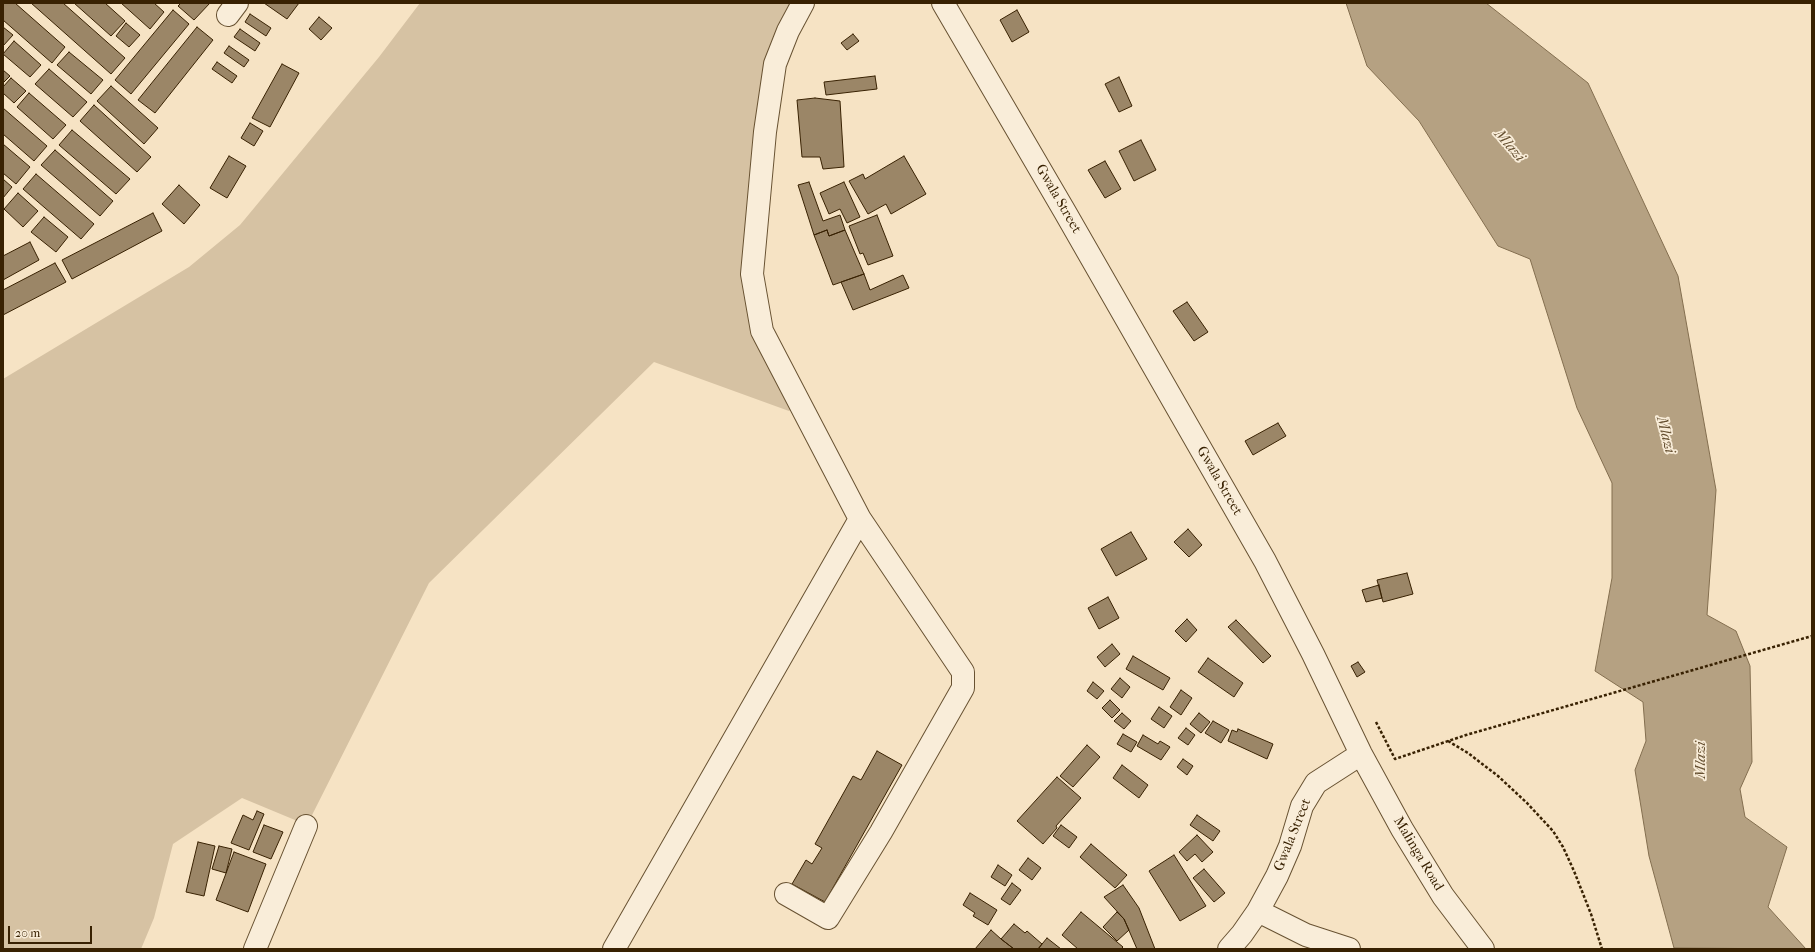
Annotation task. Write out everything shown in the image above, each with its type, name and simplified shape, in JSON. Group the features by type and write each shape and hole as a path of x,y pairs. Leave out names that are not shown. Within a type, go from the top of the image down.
{"street":[{"path":"786,894 828,918 881,832 963,688 963,672 860,518 762,332 752,274 765,132 775,64 788,31 803,3"},
{"name":"Gwala Street","path":"943,3 1069,218 1265,561 1314,654 1361,754 1316,783 1302,806 1290,846 1258,911 1231,948"},
{"path":"614,949 860,518"},
{"name":"Malinga Road","path":"1361,754 1402,829 1443,896 1483,949"},
{"path":"255,949 306,826"},
{"path":"1258,911 1306,935 1349,949"}],"path":[{"path":"1400,757 1466,735 1812,636"},
{"path":"1448,741 1498,776 1527,803 1553,831 1563,847 1592,914 1602,949"}],"shaded area":[{"path":"420,3 801,3 787,31 751,274 799,405 789,411 654,362 429,583 307,825 242,798 173,844 154,918 141,949 3,949 3,379 189,267 240,225 379,57"}],"water":[{"name":"Mlazi","path":"1346,3 1486,3 1588,83 1678,276 1716,490 1707,615 1736,631 1750,666 1752,762 1740,789 1745,817 1787,847 1768,907 1806,949 1674,948 1649,856 1635,770 1646,741 1643,702 1595,671 1612,578 1612,483 1577,408 1530,259 1498,246 1419,121 1367,66"}],"building":[{"path":"5,3 15,3 65,47 52,63 3,20 3,5"},
{"path":"31,3 63,3 125,58 111,74"},
{"path":"74,3 105,3 125,21 111,36"},
{"path":"121,3 154,3 164,12 150,29"},
{"path":"181,3 210,3 194,20 178,6"},
{"path":"264,3 299,3 287,19"},
{"path":"173,10 189,24 131,94 115,80"},
{"path":"1017,10 1029,32 1012,42 1000,20"},
{"path":"250,14 271,28 266,36 245,22"},
{"path":"319,17 332,28 321,40 309,29"},
{"path":"126,23 140,35 129,47 116,36"},
{"path":"3,27 13,35 3,46"},
{"path":"197,27 213,40 155,113 138,100"},
{"path":"240,29 260,43 255,51 234,37"},
{"path":"853,34 859,41 847,50 841,43"},
{"path":"14,41 41,65 30,77 3,54"},
{"path":"229,46 249,60 244,67 224,53"},
{"path":"69,52 103,80 91,94 57,65"},
{"path":"217,62 237,76 232,83 212,69"},
{"path":"282,64 299,73 270,127 252,118"},
{"path":"49,69 87,102 73,117 35,84"},
{"path":"3,70 10,76 3,83"},
{"path":"875,76 877,89 826,95 824,82"},
{"path":"1119,77 1132,106 1119,112 1105,84"},
{"path":"11,78 26,91 14,103 3,93 3,87"},
{"path":"111,86 158,128 144,144 97,101"},
{"path":"29,93 66,125 53,139 17,107"},
{"path":"815,98 840,101 844,167 823,169 820,157 802,157 797,100"},
{"path":"94,105 151,157 137,172 80,121"},
{"path":"3,108 47,146 34,161 3,134"},
{"path":"250,123 263,131 254,146 241,138"},
{"path":"72,130 130,179 116,194 59,145"},
{"path":"1141,140 1156,170 1134,181 1119,151"},
{"path":"3,144 30,167 16,184 3,173"},
{"path":"55,150 113,201 100,216 41,165"},
{"path":"229,156 246,166 227,198 210,188"},
{"path":"904,156 926,194 891,214 886,204 868,214 849,181 863,174 865,179"},
{"path":"1105,161 1121,189 1105,198 1088,170"},
{"path":"36,174 94,224 81,239 23,189"},
{"path":"3,179 12,187 3,198"},
{"path":"809,182 823,221 840,215 845,230 829,236 827,230 814,235 798,185"},
{"path":"844,182 860,217 847,223 840,209 829,214 820,193"},
{"path":"179,185 200,205 184,224 162,204"},
{"path":"18,193 38,211 23,227 4,209"},
{"path":"153,213 162,231 72,279 62,260"},
{"path":"877,215 893,256 868,265 863,253 860,254 849,226"},
{"path":"44,217 68,237 56,252 31,232"},
{"path":"827,230 829,236 845,230 864,274 833,285 814,235"},
{"path":"30,242 39,260 3,280 3,256"},
{"path":"55,263 66,282 3,315 3,290"},
{"path":"864,274 870,290 903,275 909,288 853,310 841,282"},
{"path":"1187,302 1208,332 1194,341 1173,311"},
{"path":"1278,423 1286,436 1253,455 1245,441"},
{"path":"1188,529 1202,545 1189,557 1174,542"},
{"path":"1131,532 1147,559 1116,576 1101,549"},
{"path":"1407,573 1413,594 1383,602 1377,580"},
{"path":"1379,585 1382,598 1366,602 1362,590"},
{"path":"1108,597 1119,618 1099,629 1088,608"},
{"path":"1187,619 1197,630 1186,642 1175,631"},
{"path":"1236,620 1271,656 1263,663 1228,627"},
{"path":"1112,644 1120,654 1105,667 1097,657"},
{"path":"1133,656 1170,678 1163,690 1126,669"},
{"path":"1208,658 1243,683 1234,697 1198,672"},
{"path":"1358,662 1365,672 1357,677 1351,666"},
{"path":"1120,678 1130,687 1122,698 1111,689"},
{"path":"1093,682 1104,691 1097,699 1087,691"},
{"path":"1181,690 1192,698 1181,715 1170,707"},
{"path":"1110,700 1120,710 1112,718 1102,708"},
{"path":"1159,707 1172,716 1164,728 1151,719"},
{"path":"1122,713 1131,721 1124,729 1114,721"},
{"path":"1199,713 1210,722 1201,733 1190,724"},
{"path":"1213,721 1229,730 1221,743 1205,733"},
{"path":"1186,728 1195,735 1188,745 1178,738"},
{"path":"1238,729 1273,744 1267,759 1228,741 1232,730 1237,732"},
{"path":"1123,734 1137,742 1131,752 1117,744"},
{"path":"1143,735 1158,744 1160,741 1170,747 1161,760 1137,746"},
{"path":"1087,745 1100,757 1073,787 1060,776"},
{"path":"877,751 902,765 825,902 792,884 806,860 812,864 822,848 815,844 853,776 861,780"},
{"path":"1183,759 1193,766 1187,775 1177,767"},
{"path":"1122,765 1148,785 1139,798 1113,778"},
{"path":"1057,777 1081,798 1056,826 1057,828 1043,844 1017,821"},
{"path":"257,811 264,814 249,850 231,843 243,815 253,820"},
{"path":"1197,815 1220,831 1213,841 1190,825"},
{"path":"264,825 283,832 271,859 253,852"},
{"path":"1061,825 1077,837 1069,848 1053,836"},
{"path":"1197,835 1213,852 1202,862 1195,854 1187,861 1179,852"},
{"path":"198,842 215,846 204,896 186,892"},
{"path":"1091,844 1127,875 1115,888 1080,857"},
{"path":"219,846 232,849 226,873 212,869"},
{"path":"234,852 266,864 248,912 216,900"},
{"path":"1174,855 1206,906 1180,921 1149,871"},
{"path":"1028,858 1041,868 1032,880 1019,870"},
{"path":"998,865 1012,875 1005,886 991,877"},
{"path":"1204,869 1225,893 1214,902 1193,878"},
{"path":"1012,883 1021,890 1010,905 1001,899"},
{"path":"1123,885 1139,908 1155,949 1137,949 1124,919 1104,897"},
{"path":"970,893 997,910 988,925 973,916 975,913 963,905"},
{"path":"1081,912 1123,947 1121,949 1078,949 1062,935"},
{"path":"1117,912 1124,919 1129,930 1117,941 1103,927"},
{"path":"1014,924 1025,933 1027,931 1042,944 1038,949 1014,949 1001,939"},
{"path":"991,930 1001,939 1014,949 975,949"},
{"path":"1047,938 1061,949 1038,949"}]}
